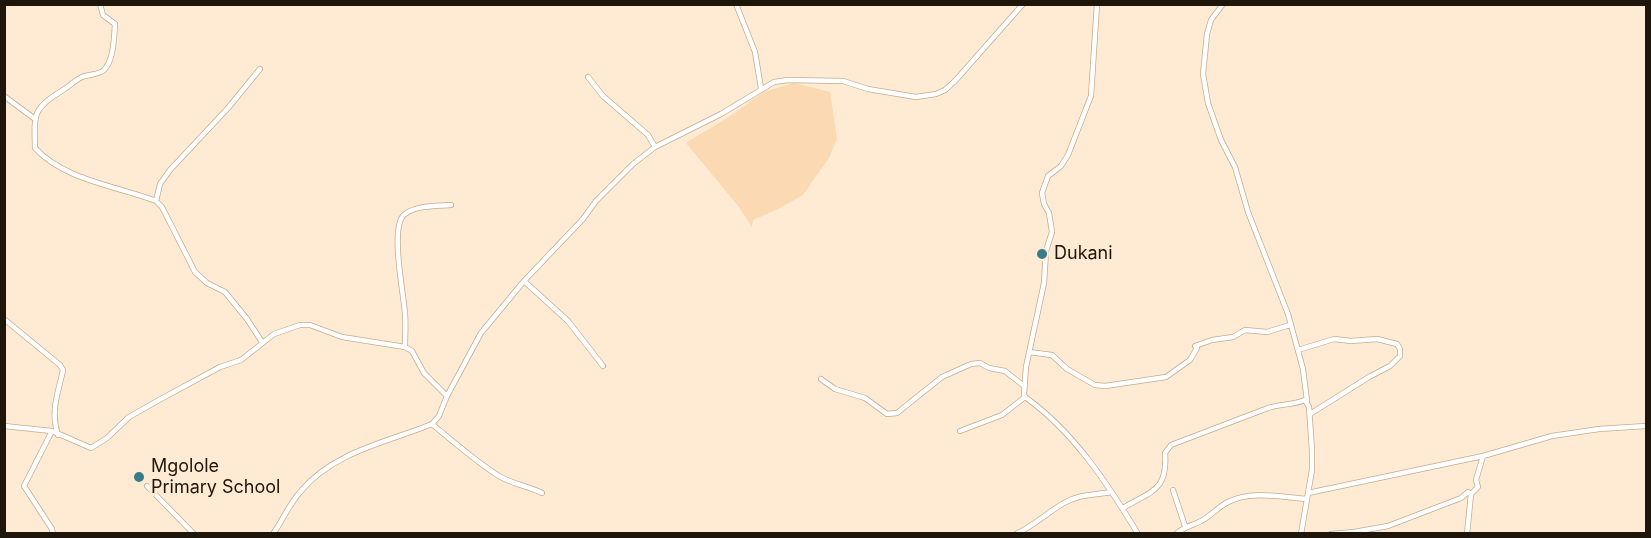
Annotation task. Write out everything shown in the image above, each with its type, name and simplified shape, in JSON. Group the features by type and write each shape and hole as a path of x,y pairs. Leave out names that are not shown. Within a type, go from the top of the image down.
{"street":[{"path":"100,4 103,15 114,24 112,48 106,68 100,73 79,78 71,86 40,106 35,119 35,147 50,162 67,171 156,201 162,207 195,272 207,283 225,292 262,342"},
{"path":"736,4 755,52 761,88"},
{"path":"273,534 301,490 321,472 362,449 432,424 439,416 447,396 481,333 524,280 584,219 596,201 655,147 721,114 774,82 838,81 891,94 916,97 936,94 955,81 1023,4"},
{"path":"1097,4 1092,88 1088,106 1068,155 1060,167 1048,176 1042,193 1052,231 1046,251 1044,283 1035,319 1024,386 1025,397 1058,424 1094,466 1138,534"},
{"path":"1223,4 1211,20 1207,34 1203,74 1206,94 1221,140 1235,167 1248,212 1274,274 1305,380 1312,451 1302,534"},
{"path":"156,201 160,183 170,170 228,108 260,69"},
{"path":"588,77 603,96 648,135 655,147"},
{"path":"4,96 35,119"},
{"path":"405,347 405,314 398,248 399,220 416,209 451,205"},
{"path":"524,280 568,321 603,366"},
{"path":"4,319 60,365 63,370 55,405 54,422 58,435"},
{"path":"4,426 52,431 91,448 99,445 129,417 201,377 241,360 274,334 300,325 310,325 342,337 405,347 412,351 424,373 447,396"},
{"path":"1029,352 1052,355 1067,369 1087,381 1105,386 1166,377 1190,360 1195,353 1196,346 1205,342 1233,337 1245,330 1267,332 1290,325"},
{"path":"1298,350 1334,339 1377,339 1397,344 1400,349 1400,356 1390,366 1369,376 1310,414"},
{"path":"821,379 835,389 865,398 886,414 891,415 897,413 942,377 971,364 980,363 989,368 1005,371 1024,386"},
{"path":"960,431 1002,415 1025,397"},
{"path":"1122,508 1160,486 1165,475 1165,453 1171,446 1277,405 1307,401"},
{"path":"432,424 501,477 527,485 542,493"},
{"path":"1176,534 1185,526 1199,522 1218,511 1226,503 1239,498 1307,496 1483,456 1552,436 1599,429 1647,426"},
{"path":"52,431 24,486 53,534"},
{"path":"1467,534 1471,494 1478,487 1476,480 1483,456"},
{"path":"147,486 194,534"},
{"path":"1173,490 1185,526"},
{"path":"1016,534 1070,500 1086,494 1111,492"},
{"path":"1331,534 1388,526 1452,502 1468,492 1471,494"}],"shaded area":[{"path":"794,83 830,92 837,139 829,158 803,195 753,220 752,227 739,207 686,143 732,115 763,92"}],"place":[{"name":"Dukani","path":"1042,254"},
{"name":"Mgolole Primary School","path":"139,477"}]}
